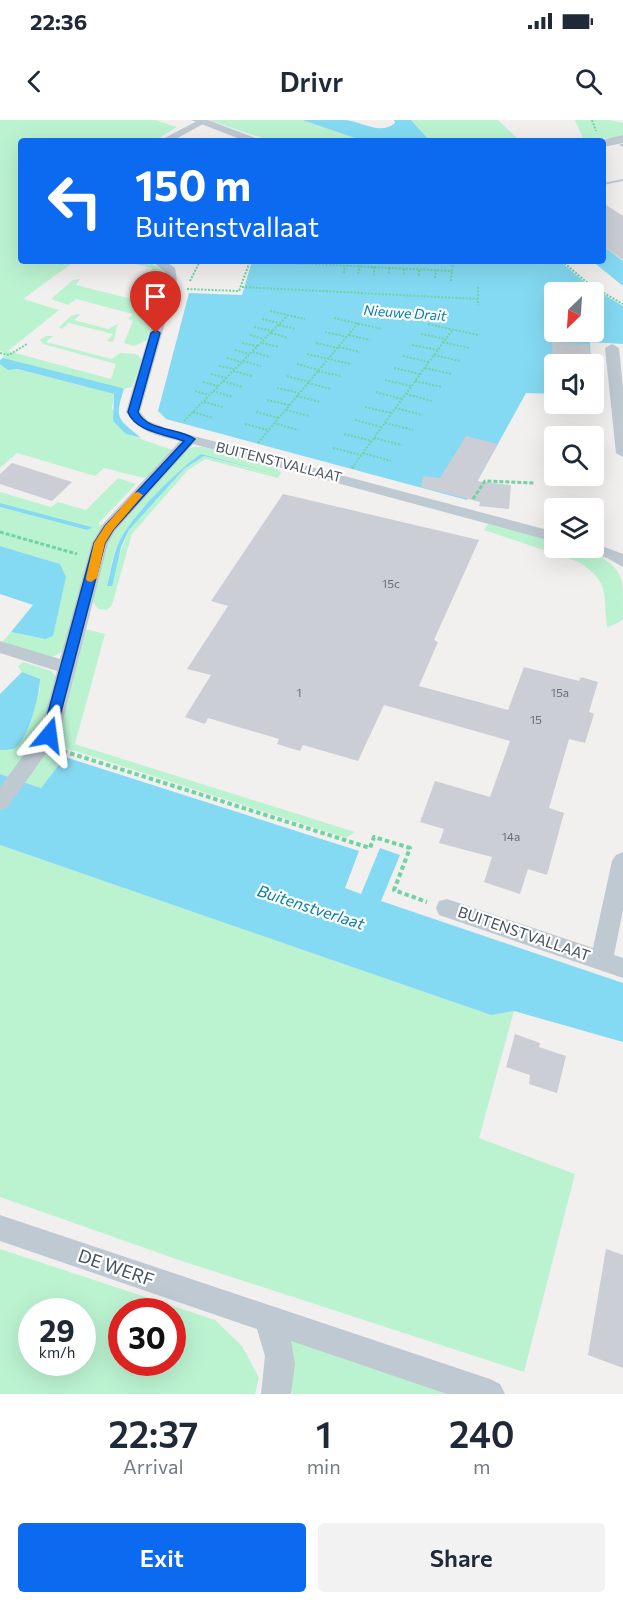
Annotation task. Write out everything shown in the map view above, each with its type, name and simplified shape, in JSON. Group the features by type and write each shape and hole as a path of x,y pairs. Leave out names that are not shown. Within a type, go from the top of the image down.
{"street":[{"path":"170,138 197,123 247,138"},
{"path":"606,143 622,143"},
{"name":"BUITENSTVALLAAT","path":"164,264 171,271 169,293 133,412 136,418 144,424 190,439 544,534"},
{"path":"612,348 623,453"},
{"path":"0,802 49,735 100,543 109,528 190,439"},
{"path":"604,551 613,554 623,562"},
{"path":"0,647 68,668"},
{"name":"BUITENSTVALLAAT","path":"601,960 622,869"},
{"name":"BUITENSTVALLAAT","path":"447,908 623,968"},
{"name":"DE WERF","path":"0,1228 267,1320"},
{"path":"267,1320 279,1344 281,1370 276,1394"},
{"path":"267,1320 490,1394"}],"lane":[{"path":"606,183 623,180"}],"path":[{"path":"183,299 199,264"},
{"path":"187,289 239,291 250,264"},
{"path":"307,264 452,271"},
{"path":"451,281 453,264"},
{"path":"566,264 590,285 623,304"},
{"path":"344,273 345,266"},
{"path":"358,274 360,266"},
{"path":"374,267 374,275"},
{"path":"389,268 389,275"},
{"path":"404,269 404,276"},
{"path":"419,270 419,277"},
{"path":"435,278 436,270"},
{"path":"242,287 478,299"},
{"path":"478,287 478,304"},
{"path":"270,311 305,319"},
{"path":"180,426 288,315"},
{"path":"334,318 382,329"},
{"path":"262,319 296,329"},
{"path":"266,448 255,446 358,323"},
{"path":"428,324 478,335"},
{"path":"254,327 288,338"},
{"path":"361,474 350,471 453,329"},
{"path":"325,332 370,340"},
{"path":"421,334 469,348"},
{"path":"250,335 265,339"},
{"path":"261,342 279,347"},
{"path":"242,343 257,346"},
{"path":"316,343 360,352"},
{"path":"0,353 9,355 27,344"},
{"path":"412,345 438,350"},
{"path":"235,350 270,357"},
{"path":"307,354 351,364"},
{"path":"434,355 460,361"},
{"path":"403,356 429,362"},
{"path":"227,358 261,366"},
{"path":"297,364 341,376"},
{"path":"219,366 252,376"},
{"path":"394,368 420,374"},
{"path":"425,368 452,374"},
{"path":"211,374 242,387"},
{"path":"287,376 331,389"},
{"path":"385,380 411,386"},
{"path":"416,381 442,387"},
{"path":"203,382 218,386"},
{"path":"277,388 320,402"},
{"path":"195,391 210,395"},
{"path":"213,391 232,397"},
{"path":"376,392 402,399"},
{"path":"406,394 432,401"},
{"path":"267,400 289,405"},
{"path":"203,402 223,407"},
{"path":"365,407 392,413"},
{"path":"395,408 423,415"},
{"path":"286,410 309,416"},
{"path":"193,412 213,418"},
{"path":"256,412 279,418"},
{"path":"355,420 382,427"},
{"path":"274,423 298,430"},
{"path":"385,423 413,430"},
{"path":"245,424 268,430"},
{"path":"344,434 402,445"},
{"path":"333,448 391,461"},
{"path":"471,502 485,481 534,483"},
{"path":"0,532 96,559"},
{"path":"42,744 370,848 374,837 410,849 394,890 447,908"}],"green space":[{"path":"0,120 155,120 177,127 159,138 18,138 18,264 71,264 23,299 59,310 8,351 111,379 116,364 43,344 40,340 46,336 53,336 46,342 112,359 120,353 136,354 142,359 132,387 124,389 2,359 5,353 0,351"},
{"path":"209,120 302,120 355,138 262,138"},
{"path":"411,120 498,120 517,138 427,138"},
{"path":"575,120 610,120 623,123 623,137 583,138"},
{"path":"135,264 152,264 164,272 163,285 154,289 146,288 152,268"},
{"path":"80,279 76,285 132,299 142,293 158,298 147,340 134,346 124,343 133,321 128,319 133,314 76,299 68,305 51,299 73,280"},
{"path":"80,315 74,320 108,329 118,324 113,342 107,341 113,334 69,323 62,329 59,327 71,316"},
{"path":"0,360 16,369 114,394 112,408 126,434 173,450 149,476 144,478 104,468 95,476 17,453 0,468"},
{"path":"203,447 276,467 281,473 278,478 205,459 188,470 132,534 112,605 107,610 98,609 92,601 106,545 115,530 186,450","holes":["201,454 272,474 204,456 187,466 129,530 107,586 115,551 126,530 156,494 181,470"]},
{"path":"118,478 136,484 98,524 104,526 63,651 53,657 47,657 2,642 11,632 45,639 60,564 0,546 0,507 87,530 91,528 0,503 0,492 51,507 58,502 86,510"},
{"path":"488,524 544,538 544,550 484,530"},
{"path":"567,558 603,558 618,572 622,581 623,619 618,623 607,627 603,589 596,576 579,562"},
{"path":"85,629 105,634 75,744 355,832 346,838 53,744"},
{"path":"23,662 51,671 57,677 41,732 9,777 0,774 0,750 21,740 40,690 40,679 22,672 18,666"},
{"path":"47,750 65,757 41,788 24,782"},
{"path":"0,845 491,1015 514,1011 479,1138 575,1174 524,1372 179,1260 0,1197"},
{"path":"0,1249 148,1298 108,1298 108,1376 186,1376 186,1310 215,1320 242,1346 259,1378 255,1394 0,1394"},
{"path":"287,1336 446,1391 445,1394 292,1394"}],"water":[{"path":"302,120 345,120 383,128 395,123 394,120 411,120 427,138 355,138"},
{"path":"606,248 623,261 623,286 596,264 606,264"},
{"name":"Nieuwe Drait","path":"251,264 564,264 584,282 544,282 544,342 590,342 591,354 544,354 544,394 526,393 467,500 166,419 158,411 189,293 242,295"},
{"path":"604,295 623,306 623,344 590,342 604,342"},
{"path":"3,358 124,389 119,407 120,418 141,438 126,434 113,421 114,394 17,369 8,370 0,364"},
{"path":"201,454 272,473 204,456 185,468 129,530 121,547 112,586 107,586 116,551 126,530 156,494 181,470"},
{"path":"0,503 92,528 87,530 0,507"},
{"path":"0,546 60,564 66,577 53,636 45,639 11,632 33,605 0,594"},
{"path":"22,672 40,679 36,705 29,727 20,743 13,749 0,750 0,694"},
{"name":"Buitenstverlaat","path":"65,757 359,851 345,888 361,894 380,848 400,855 381,901 623,983 623,1042 514,1011 491,1015 0,845 0,774 41,788"}],"building":[{"path":"606,205 623,216 623,260 606,248"},
{"path":"552,342 589,344 590,354 553,354"},
{"path":"466,436 498,444 477,481 511,485 509,509 479,506 480,502 421,487 423,476 440,478"},
{"path":"12,463 72,482 52,501 0,484 0,474"},
{"path":"283,494 479,540 434,640 438,642 419,686 508,710 524,667 579,681 581,677 598,682 589,712 594,714 585,743 569,739 549,808 564,813 547,875 528,869 520,894 484,882 492,857 439,843 444,829 420,822 435,781 490,797 510,741 384,705 358,761 303,745 300,751 277,744 279,739 208,718 205,724 185,717 211,675 187,669 228,606 211,601"},
{"path":"515,1034 540,1043 539,1047 566,1056 557,1093 529,1084 530,1075 506,1067"},
{"path":"606,1249 623,1255 623,1368 588,1355"}],"slow traffic":[{"path":"91,578 100,543 109,528 138,495"}],"route":[{"path":"49,735 100,543 109,528 190,439 144,424 136,418 133,412 156,333"}]}
